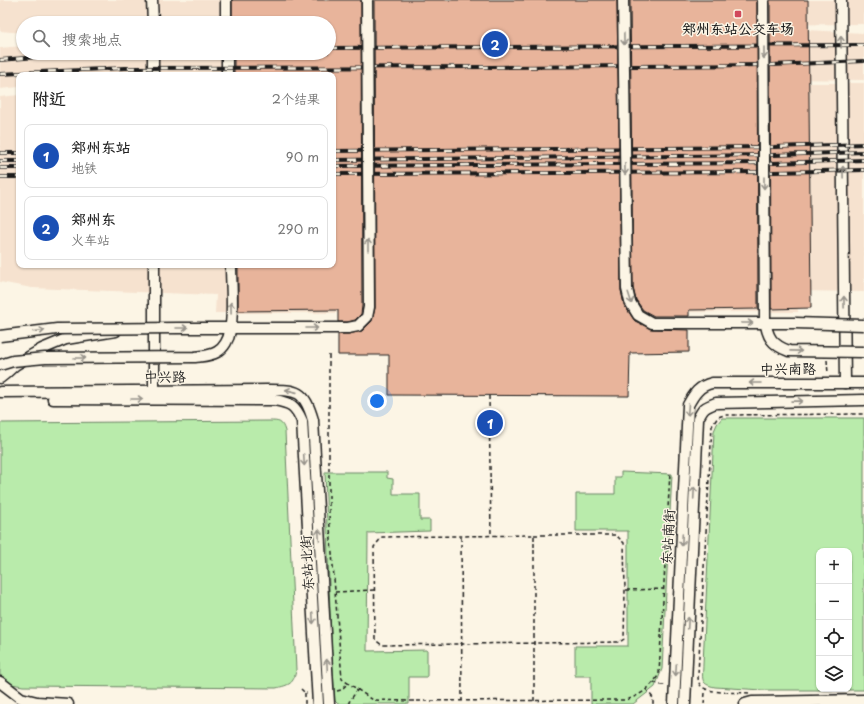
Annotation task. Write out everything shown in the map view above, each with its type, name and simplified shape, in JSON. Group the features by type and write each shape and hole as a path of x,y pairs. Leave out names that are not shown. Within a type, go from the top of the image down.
{"street":[{"path":"152,0 153,16"},
{"path":"226,0 226,16"},
{"path":"0,336 57,329 348,328 358,326 367,317 369,307 367,0"},
{"path":"624,0 627,288 630,302 638,315 652,323 795,323 864,325"},
{"path":"763,0 766,319 768,333 778,346 789,351 864,352"},
{"path":"841,0 845,383"},
{"path":"153,60 153,72"},
{"path":"227,60 227,72"},
{"path":"154,268 154,391"},
{"path":"0,365 13,361 45,358 195,356 217,352 227,341 230,332 232,317 231,268"},
{"path":"0,378 15,365 42,349 66,340 132,328"},
{"name":"中兴南路","path":"712,383 864,383"},
{"name":"东站南街","path":"674,704 688,405 698,390 706,384 712,383"},
{"name":"中兴路","path":"0,392 290,390 299,393 305,399 313,420"},
{"name":"中兴路","path":"0,399 274,400 285,402 293,406 302,421"},
{"name":"东站南街","path":"685,704 698,419 701,413 706,407 716,403 864,400"},
{"name":"东站北街","path":"313,420 329,704"},
{"name":"东站北街","path":"302,421 318,704"},
{"path":"0,682 21,698 37,702 68,704"},
{"path":"749,699 864,700"}],"path":[{"path":"329,355 330,515 342,679 373,700 625,700 635,697 646,689 654,682 658,674 670,472"},
{"path":"489,396 491,536"},
{"path":"749,699 706,689 701,686 698,680 712,426 718,417 724,415 864,414"},
{"path":"534,535 534,701"},
{"path":"534,535 616,536 624,543 624,639 620,642 382,645 375,640 374,547 382,537 534,535"},
{"path":"461,536 462,701"},
{"path":"625,590 664,589"},
{"path":"335,592 374,590"},
{"path":"349,704 358,689"},
{"path":"646,689 653,698 653,704"},
{"path":"704,704 706,689"},
{"path":"305,693 305,704"}],"shaded area":[{"path":"0,0 864,0 864,24 336,28 336,16 16,16 16,32 0,31"},
{"path":"786,29 864,33 864,80 336,81 336,72 16,72 16,87 0,89 0,48 16,47 16,60 336,60 336,32"},
{"path":"864,83 864,292 797,291 798,312 215,313 216,295 32,288 0,282 0,97 16,95 16,268 336,268 336,87"}],"green space":[{"path":"722,418 864,418 864,690 852,690 852,548 816,548 816,690 763,690 715,687 704,682 703,673 714,431"},
{"path":"280,422 283,425 285,431 296,670 294,678 290,683 276,688 23,686 0,682 0,423"},
{"path":"325,472 387,472 387,478 393,479 393,494 420,494 420,520 430,520 430,531 368,533 367,651 427,650 427,677 409,677 409,704 338,704 335,701 331,639"},
{"path":"621,472 672,474 662,669 655,687 633,704 591,704 591,676 575,676 575,646 628,646 628,531 576,531 576,494 615,494 615,477 621,477"}],"building":[{"path":"232,0 361,0 362,306 361,314 355,320 338,322 338,310 238,311 238,268 336,268 336,72 234,72 234,60 336,60 336,16 232,16"},
{"path":"374,0 617,0 621,290 624,305 635,321 652,329 689,330 689,352 630,353 629,396 389,395 389,355 338,355 338,334 349,334 362,331 372,321 375,308"},
{"path":"630,0 757,0 758,309 689,310 689,316 654,316 643,310 636,300 633,288"},
{"path":"770,0 808,0 811,308 771,309"}],"railway":[{"path":"336,48 864,45"},
{"path":"0,60 16,59"},
{"path":"42,72 125,68 772,65 864,61"},
{"path":"0,74 16,73"},
{"path":"336,151 774,147 864,144"},
{"path":"336,160 774,155 864,152"},
{"path":"0,153 16,153"},
{"path":"336,166 773,163 864,160"},
{"path":"0,161 16,161"},
{"path":"0,168 16,168"},
{"path":"336,174 774,172 864,170"},
{"path":"0,177 16,177"}],"place":[{"name":"郑州东站公交车场","path":"738,14"},
{"name":"郑州东","path":"495,44"},
{"name":"郑州东站","path":"490,423"}]}
